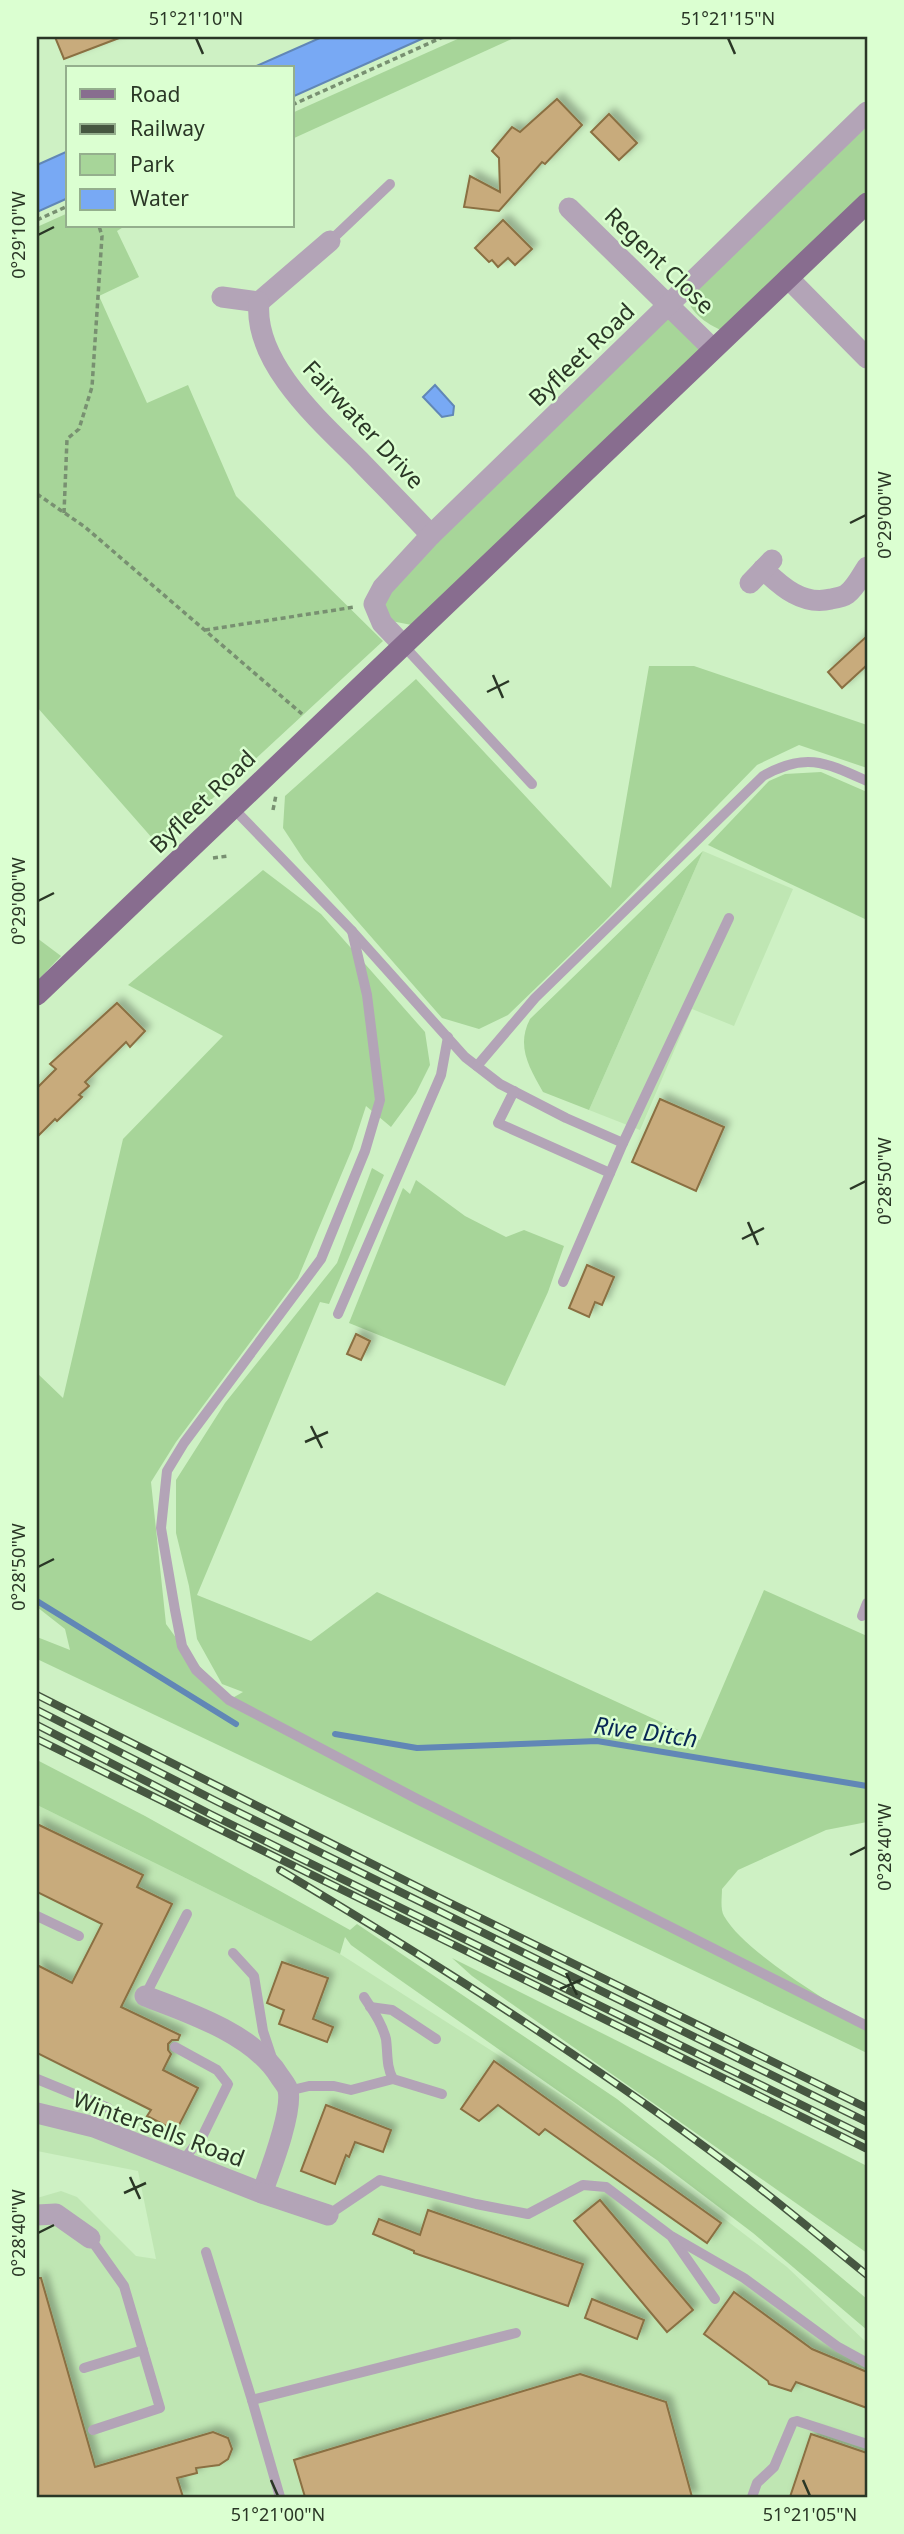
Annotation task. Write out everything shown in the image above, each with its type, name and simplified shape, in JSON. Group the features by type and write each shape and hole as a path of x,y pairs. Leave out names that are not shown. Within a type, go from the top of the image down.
{"main road":[{"name":"Byfleet Road","path":"39,990 867,203"}],"street":[{"name":"Byfleet Road","path":"374,604 383,587 432,535 867,111"},
{"name":"Regent Close","path":"569,208 713,349"},
{"path":"222,298 259,302 330,241"},
{"path":"788,278 867,358"},
{"name":"Fairwater Drive","path":"259,302 257,316 262,335 276,366 301,400 432,535"},
{"path":"762,570 782,587 807,600 825,601 845,596 867,567"},
{"path":"374,604 382,623 403,645"},
{"path":"145,1996 201,2017 237,2036 275,2068 288,2091"},
{"name":"Wintersells Road","path":"262,2193 285,2122 288,2091"},
{"name":"Wintersells Road","path":"37,2113 94,2127 181,2163 328,2215"},
{"path":"37,2215 57,2214 90,2238"}],"lane":[{"path":"330,241 390,184"},
{"path":"403,645 532,784"},
{"path":"477,1066 535,998 763,776 784,764 815,761 867,781"},
{"path":"233,808 477,1066 513,1091 624,1143"},
{"path":"563,1282 610,1173 729,918"},
{"path":"352,931 368,995 380,1100 365,1151 321,1259 184,1443 167,1471 161,1528 182,1646 196,1670 229,1700 417,1799 867,2026"},
{"path":"338,1314 441,1075 447,1037"},
{"path":"513,1091 498,1123 610,1173"},
{"path":"862,1616 867,1603"},
{"path":"145,1996 187,1914"},
{"path":"37,1916 79,1936"},
{"path":"233,1953 254,1976 263,2031 275,2068"},
{"path":"393,2079 388,2069 386,2041 381,2023 367,2002 392,2010 436,2039"},
{"path":"175,2047 218,2070 228,2084 204,2135 181,2163"},
{"path":"37,2079 108,2108"},
{"path":"288,2091 309,2086 334,2086 351,2090 393,2079 442,2094"},
{"path":"328,2215 380,2180 528,2214 583,2185 606,2187 671,2236 744,2278 838,2347 867,2364"},
{"path":"671,2236 715,2299"},
{"path":"90,2238 124,2286 160,2408 93,2430"},
{"path":"206,2252 280,2497"},
{"path":"252,2400 516,2333"},
{"path":"84,2368 143,2350"},
{"path":"752,2497 757,2483 774,2468 793,2422 867,2444"}],"path":[{"path":"294,104 443,37"},
{"path":"37,220 66,207"},
{"path":"64,513 67,439 79,429 92,387 102,236 100,228"},
{"path":"37,495 85,527 317,727"},
{"path":"205,630 374,604"}],"shaded area":[{"path":"703,851 793,889 734,1026 692,1009 640,1130 589,1110"},
{"path":"37,1805 340,1954 572,2102 787,2267 867,2343 867,2497 37,2497 37,2198 61,2191 77,2197 136,2256 156,2259 138,2171 37,2151"}],"green space":[{"path":"462,37 516,37 294,138 294,112"},
{"path":"867,121 867,203 730,334 710,325 693,310 687,297"},
{"path":"66,214 66,228 122,228 117,231 139,277 99,296 147,403 188,385 236,496 383,641 160,847 37,707 37,227"},
{"path":"663,311 708,355 422,627 386,620 383,587"},
{"path":"649,666 694,666 867,725 867,768 799,745 757,765 603,923 508,1015 479,1029 442,1018 304,860 283,828 285,796 416,679 611,888"},
{"path":"821,772 867,792 867,920 708,845 769,781 785,774"},
{"path":"703,851 589,1110 543,1092 529,1065 524,1047 530,1019"},
{"path":"263,870 321,914 425,1032 430,1065 416,1093 391,1127 366,1106 352,1149 298,1278 176,1442 151,1482 166,1624 229,1700 243,1692 222,1684 197,1639 189,1586 176,1533 176,1480 225,1403 337,1263 372,1168 384,1175 329,1304 320,1302 197,1595 311,1641 377,1592 700,1740 764,1590 867,1636 867,1822 826,1830 738,1870 722,1889 722,1910 735,1930 769,1961 867,2026 867,2053 37,1659 37,1637 70,1650 65,1629 37,1607 37,1373 63,1398 123,1139 223,1036 128,985"},
{"path":"37,938 61,956 37,981"},
{"path":"416,1180 465,1216 506,1237 524,1230 564,1246 548,1292 505,1386 349,1323 403,1188 410,1194"},
{"path":"37,1760 145,1816 350,1930 357,1924 617,2099 867,2299 867,2330 753,2233 658,2161 383,1968 351,1945 345,1937 340,1954 37,1805"},
{"path":"452,1958 867,2166 867,2253 472,1976"}],"water":[{"path":"322,37 426,37 294,96 294,66 257,66"},
{"path":"66,152 66,199 37,212 37,165"},
{"path":"435,385 454,406 453,415 442,417 423,397"}],"building":[{"path":"55,37 118,37 119,38 64,59"},
{"path":"557,99 582,125 545,164 542,162 499,211 464,207 470,176 500,192 499,158 492,151 512,127 520,132"},
{"path":"609,114 637,143 619,160 591,132"},
{"path":"503,220 532,249 515,265 508,258 498,267 475,248"},
{"path":"867,636 867,665 842,688 828,672"},
{"path":"117,1003 145,1031 130,1047 126,1042 85,1082 89,1086 79,1095 82,1097 37,1137 37,1088 56,1069 50,1064"},
{"path":"660,1099 724,1127 696,1191 632,1162"},
{"path":"587,1265 614,1277 602,1305 595,1302 589,1317 569,1308"},
{"path":"356,1334 370,1341 361,1360 347,1354"},
{"path":"37,1824 143,1875 137,1887 172,1904 121,2007 180,2035 178,2040 172,2040 168,2044 171,2054 163,2070 198,2088 176,2131 147,2116 151,2110 37,2053 37,1965 72,1983 102,1924 37,1892"},
{"path":"282,1962 328,1978 313,2019 333,2027 327,2042 279,2024 284,2010 267,2003"},
{"path":"494,2061 721,2223 707,2243 545,2129 539,2135 498,2105 479,2121 461,2109"},
{"path":"326,2105 391,2130 383,2152 355,2142 349,2157 346,2155 335,2184 301,2171"},
{"path":"600,2200 693,2310 667,2332 574,2221"},
{"path":"428,2210 583,2264 568,2306 414,2253 373,2234 379,2219 420,2235"},
{"path":"37,2278 41,2278 95,2467 213,2432 228,2438 232,2449 228,2459 219,2465 196,2468 197,2473 177,2478 183,2497 37,2497"},
{"path":"734,2292 812,2349 867,2372 867,2408 796,2382 791,2391 769,2384 704,2334"},
{"path":"592,2299 644,2320 637,2339 585,2318"},
{"path":"580,2374 666,2402 692,2497 305,2497 294,2460"},
{"path":"811,2434 867,2453 867,2497 790,2497"}],"waterway":[{"name":"Rive Ditch","path":"37,1601 236,1724"},
{"name":"Rive Ditch","path":"335,1734 417,1748 597,1741 867,1786"}],"railway":[{"path":"37,1695 438,1897 867,2108"},
{"path":"37,1710 867,2122"},
{"path":"37,1725 210,1814 867,2137"},
{"path":"37,1739 867,2149"},
{"path":"280,1870 458,1979 631,2094 744,2176 867,2275"}]}
